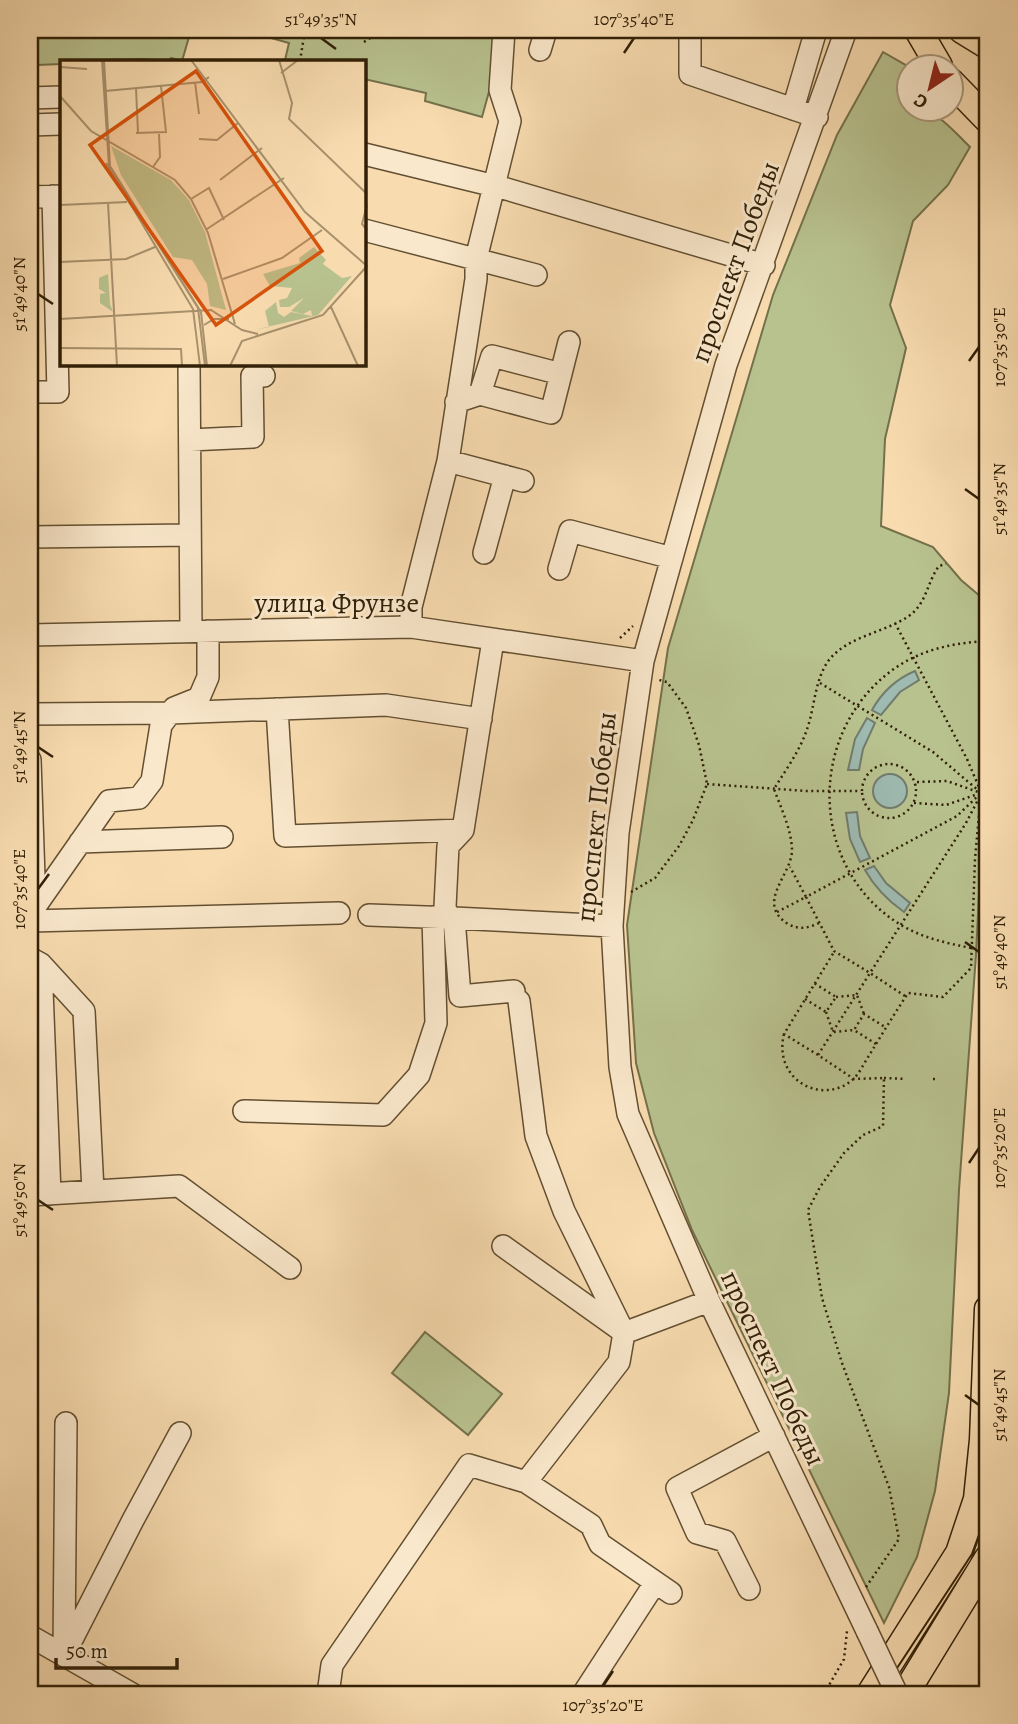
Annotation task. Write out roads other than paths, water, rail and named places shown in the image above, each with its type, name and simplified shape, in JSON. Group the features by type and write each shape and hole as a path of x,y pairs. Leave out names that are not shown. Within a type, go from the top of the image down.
{"main road":[{"path":"918,30 931,52"},
{"path":"962,30 988,46"},
{"path":"965,96 988,120"},
{"path":"870,1694 958,1553 977,1499 983,1440 988,1309"},
{"path":"905,1694 988,1558"}],"street":[{"path":"411,627 411,607 448,461 476,279 476,259 499,187 510,121 500,90 504,30"},
{"path":"690,30 690,74 817,117"},
{"path":"793,109 816,30"},
{"name":"проспект Победы","path":"846,30 726,365 643,661 618,833 611,926 620,1067 628,1114 709,1301 774,1436 857,1631 897,1694"},
{"path":"30,99 60,97"},
{"path":"30,125 60,124"},
{"path":"366,154 499,187 764,265"},
{"path":"30,197 57,196 58,392 30,392"},
{"path":"366,231 536,275"},
{"path":"456,401 480,394 551,412 569,342"},
{"path":"480,394 492,356 561,374"},
{"path":"32,914 109,801 139,798 152,781 162,725 174,708 199,698 208,677 200,631 191,535 189,366"},
{"path":"190,440 253,437 252,376 264,376"},
{"path":"448,461 514,478 484,553"},
{"path":"559,569 570,531 672,558"},
{"path":"30,537 191,535"},
{"name":"улица Фрунзе","path":"30,635 411,627 643,661"},
{"path":"244,1111 383,1115 419,1075 436,1023 443,918 447,914 444,907 448,846 463,830 493,640"},
{"path":"30,714 170,713 386,705 481,719"},
{"path":"277,709 285,836 463,830"},
{"path":"30,760 32,914"},
{"path":"80,842 222,837"},
{"path":"32,914 339,913"},
{"path":"369,915 611,926"},
{"path":"443,918 460,996 517,996 536,1136 564,1210 624,1333 619,1362 526,1482"},
{"path":"35,961 84,1011 93,1191"},
{"path":"35,961 40,1194 179,1186 290,1268"},
{"path":"503,1245 624,1333"},
{"path":"624,1333 709,1301"},
{"path":"64,1655 66,1423"},
{"path":"64,1655 180,1433"},
{"path":"749,1588 726,1541 697,1533 677,1488 774,1436"},
{"path":"328,1694 332,1665 469,1465 526,1482 591,1525 600,1544 663,1588 583,1694"},
{"path":"30,1636 132,1694"}],"water":[{"path":"915,671 919,680 900,692 881,715 872,710 890,687"},
{"path":"867,718 875,723 863,749 859,770 848,770 855,739"},
{"path":"890,774 902,779 907,791 902,803 890,808 878,803 873,791 878,779"},
{"path":"857,812 860,836 870,858 860,862 850,839 846,813"},
{"path":"874,866 886,883 910,903 904,912 882,893 865,870"}],"tram line":[{"path":"880,1694 972,1554 988,1510"}]}
